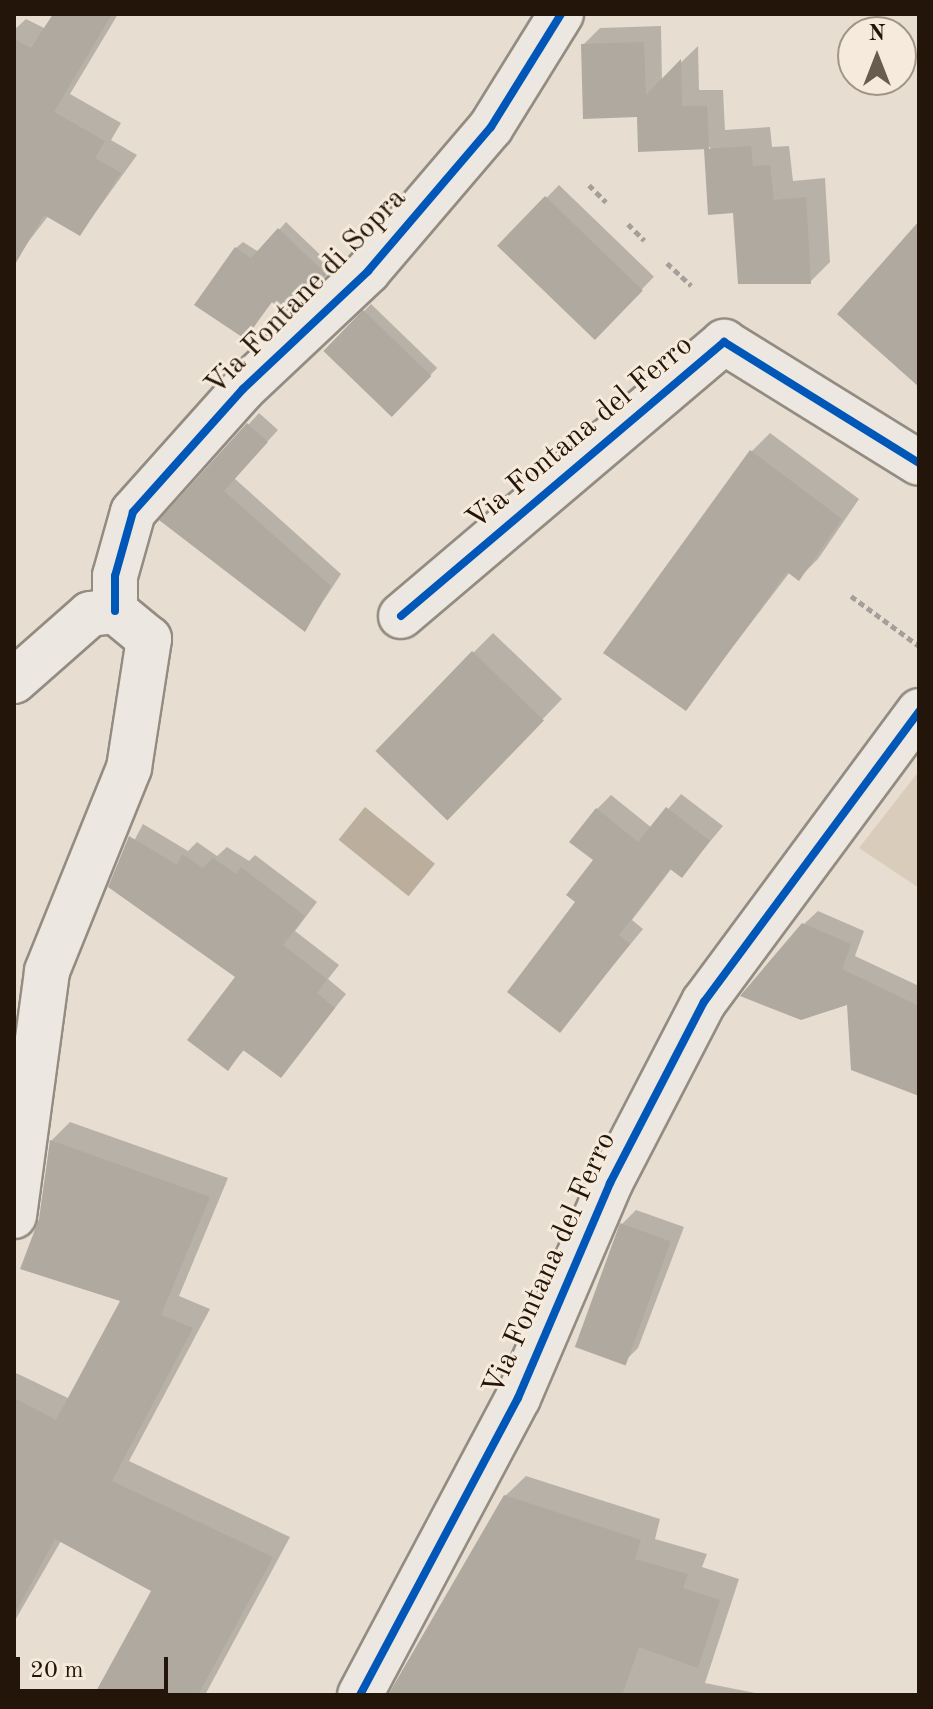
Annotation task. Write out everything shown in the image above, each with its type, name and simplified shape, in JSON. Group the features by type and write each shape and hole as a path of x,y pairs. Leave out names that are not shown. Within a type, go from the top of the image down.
{"street":[{"name":"Via Fontane di Sopra","path":"115,611 115,576 133,512 243,389 368,271 491,127 561,14"},
{"name":"Via Fontana del Ferro","path":"401,616 724,342 919,463"},
{"path":"14,681 90,614 115,611 149,639 129,768 47,971 14,1216"},
{"name":"Via Fontana del Ferro","path":"360,1695 518,1398 610,1183 704,1002 919,711"}],"path":[{"path":"589,185 606,202"},
{"path":"628,224 644,240"},
{"path":"667,263 691,285"},
{"path":"851,596 919,646"}],"shaded area":[{"path":"919,771 919,888 859,848"},
{"path":"365,807 435,864 409,896 339,840"}],"building":[{"path":"53,14 112,14 54,112 105,141 95,158 121,173 80,236 44,215 14,266 14,39 31,48"},
{"path":"644,42 646,95 681,59 682,106 707,106 709,149 638,152 637,117 583,119 581,44"},
{"path":"751,146 753,166 770,165 774,200 806,197 811,284 738,284 733,213 708,215 704,149"},
{"path":"545,196 643,290 595,340 497,246"},
{"path":"919,221 919,387 837,314"},
{"path":"278,228 327,275 285,315 272,302 245,339 194,305 235,247 251,258"},
{"path":"363,310 431,376 392,417 323,351"},
{"path":"247,423 268,442 224,491 331,586 305,632 159,520"},
{"path":"750,450 842,519 799,581 787,572 686,711 603,653"},
{"path":"472,651 544,720 447,820 375,751"},
{"path":"666,807 710,841 682,878 670,869 619,935 630,944 560,1033 507,992 575,902 566,895 593,860 569,842 596,808 638,842"},
{"path":"129,836 177,865 182,854 203,868 213,858 236,874 241,867 305,916 283,945 327,979 317,993 335,1008 281,1078 243,1050 228,1071 187,1040 235,977 108,887"},
{"path":"802,923 851,944 842,969 919,1006 919,1096 851,1070 847,1005 801,1020 740,996"},
{"path":"50,1140 210,1197 161,1315 193,1328 112,1481 273,1557 198,1695 94,1695 151,1591 55,1539 14,1615 14,1398 56,1420 120,1301 20,1269 39,1219"},
{"path":"620,1223 671,1241 626,1366 575,1347"},
{"path":"504,1495 641,1540 635,1559 688,1574 683,1588 720,1600 698,1668 639,1647 622,1695 388,1695"}],"cycle path":[{"path":"115,611 115,576 133,512 243,389 368,271 491,127 561,14"},
{"path":"401,616 724,342 919,463"},
{"path":"360,1695 518,1398 610,1183 704,1002 919,711"}]}
